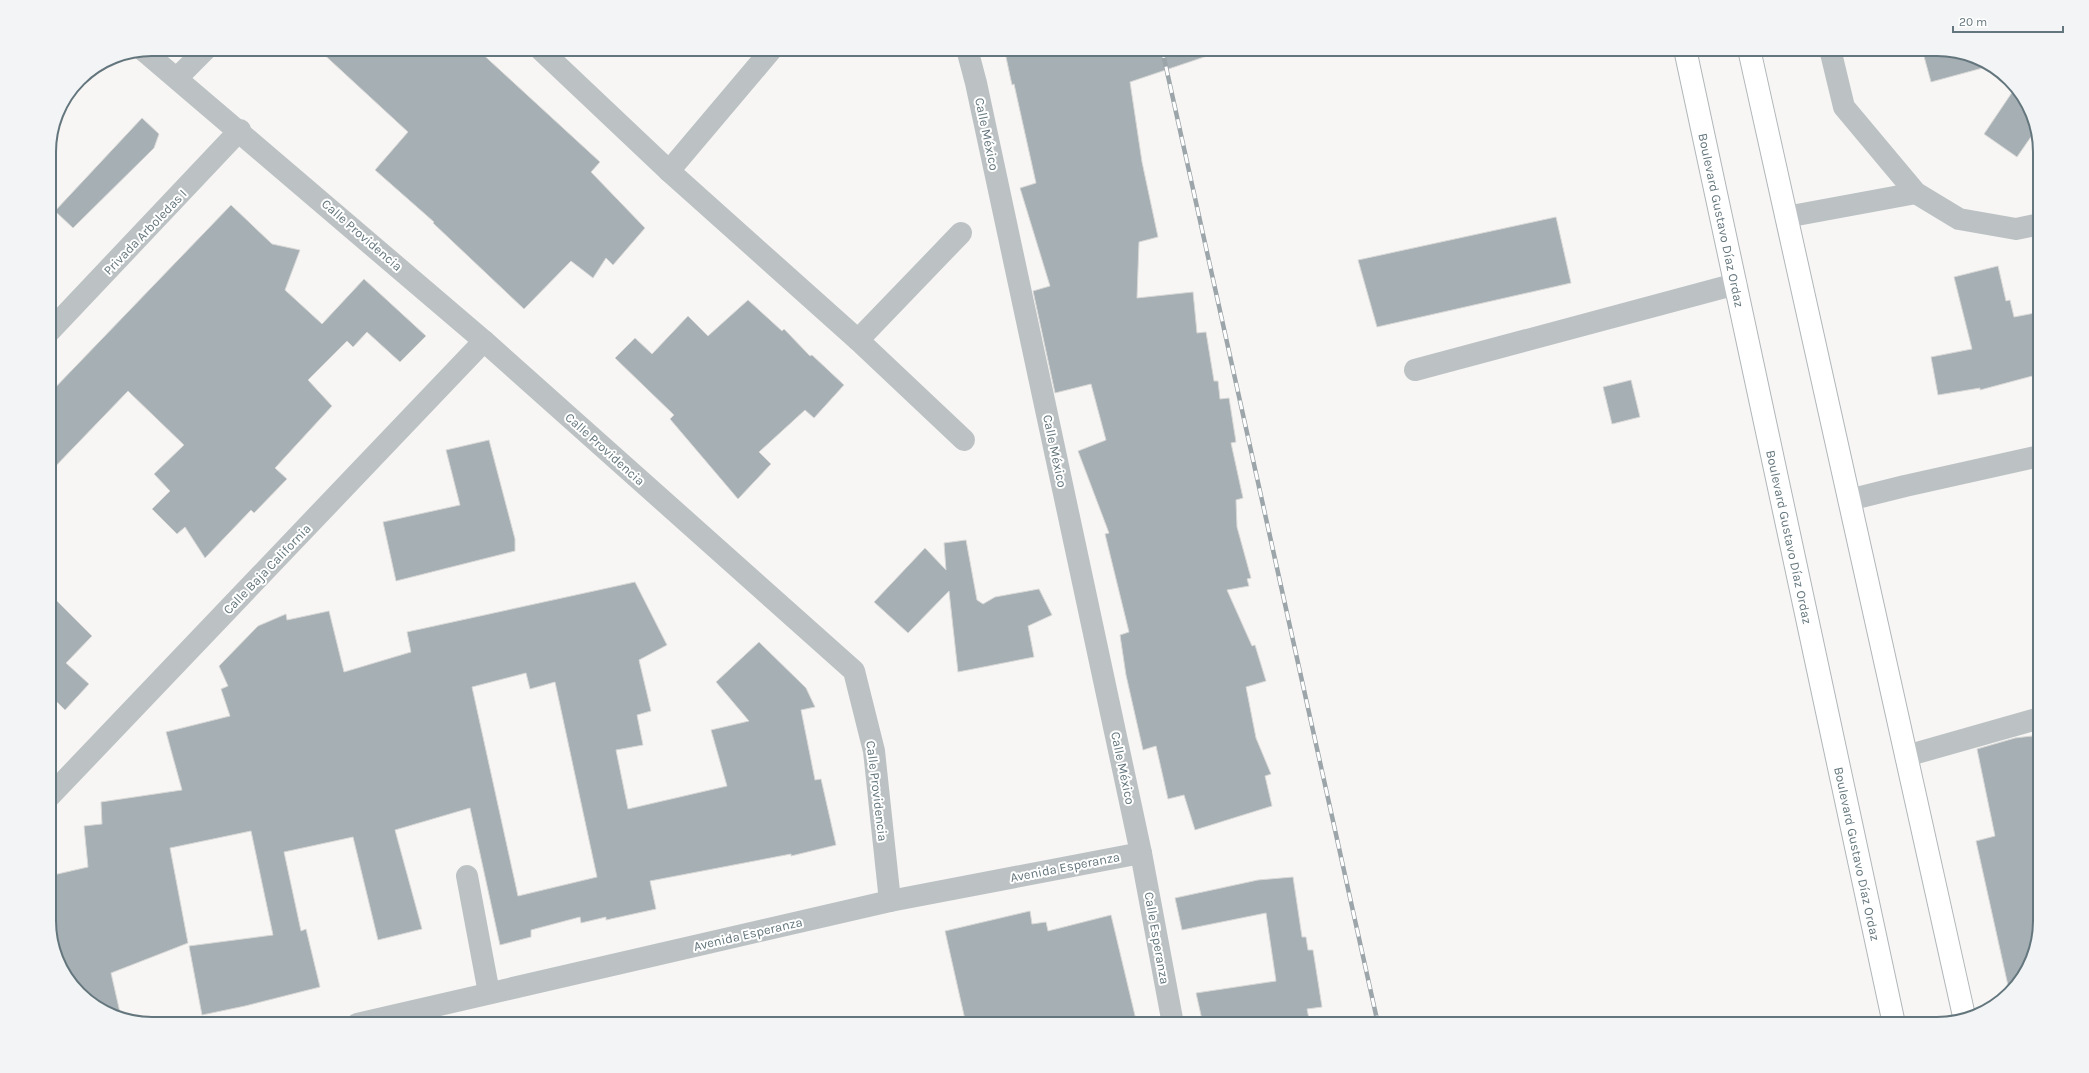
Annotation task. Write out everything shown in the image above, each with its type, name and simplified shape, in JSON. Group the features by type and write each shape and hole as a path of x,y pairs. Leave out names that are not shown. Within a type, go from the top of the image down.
{"main road":[{"name":"Boulevard Gustavo Díaz Ordaz","path":"1687,56 1893,1017"},
{"path":"1750,56 1963,1013"}],"street":[{"name":"Calle Providencia","path":"150,56 240,130 484,341 854,671 874,751 890,901"},
{"path":"177,78 199,56"},
{"path":"547,56 669,171 858,340 964,440"},
{"path":"669,171 766,56"},
{"name":"Calle México","path":"969,56 976,83 1141,853"},
{"path":"1832,56 1844,107 1916,193 1959,219 2016,229 2033,225"},
{"name":"Privada Arboledas I","path":"56,325 240,130"},
{"path":"1786,218 1916,193"},
{"path":"858,340 961,233"},
{"path":"1415,370 1736,284"},
{"name":"Calle Baja California","path":"56,789 484,341"},
{"path":"1849,500 2033,458"},
{"path":"1906,756 2033,720"},
{"name":"Avenida Esperanza","path":"387,1017 890,901 1141,853"},
{"name":"Calle Esperanza","path":"1141,853 1172,1017"},
{"path":"467,876 489,993"}],"building":[{"path":"326,56 485,56 600,162 591,172 645,228 613,265 606,258 593,278 571,261 524,309 433,223 434,222 375,170 408,132"},
{"path":"1207,56 1130,82 1142,162 1158,237 1139,242 1137,298 1193,292 1197,333 1206,332 1214,381 1218,381 1220,399 1229,398 1236,442 1231,443 1243,498 1236,500 1237,527 1251,578 1247,579 1249,586 1227,590 1252,646 1255,645 1266,681 1246,687 1256,738 1271,774 1265,776 1272,806 1195,830 1184,795 1168,799 1156,746 1143,750 1126,675 1120,635 1129,632 1105,534 1109,533 1078,451 1106,440 1091,384 1055,393 1033,291 1050,286 1020,188 1036,183 1014,84 1012,85 1006,57"},
{"path":"1924,56 1962,59 1983,68 1931,82"},
{"path":"2012,93 2017,99 2028,121 2031,136 2017,157 1984,134"},
{"path":"142,118 159,134 154,148 73,228 56,212 56,210"},
{"path":"231,205 272,244 300,250 285,290 322,324 364,279 426,336 400,362 367,332 353,347 347,341 308,380 332,406 275,468 287,479 254,513 251,510 205,558 185,527 177,534 152,509 170,491 154,474 184,445 128,391 56,466 56,387"},
{"path":"1556,217 1571,283 1377,327 1358,260"},
{"path":"1998,266 2006,301 2010,300 2014,317 2033,313 2033,376 1980,390 1980,388 1938,395 1931,357 1972,349 1954,277"},
{"path":"748,300 782,331 784,329 810,356 812,355 844,385 814,418 805,410 759,452 771,464 738,499 670,419 674,415 615,358 635,338 652,354 688,316 708,336"},
{"path":"1631,380 1640,417 1612,424 1603,387"},
{"path":"489,440 515,539 515,551 396,581 383,522 460,505 446,450"},
{"path":"966,540 977,600 983,604 995,597 1039,589 1052,615 1028,626 1034,657 958,672 949,591 908,633 874,602 925,548 946,570 944,543"},
{"path":"635,582 667,645 639,660 651,711 637,715 643,745 616,750 628,809 727,786 711,730 749,721 716,682 759,642 806,688 815,707 801,710 815,780 821,779 836,845 791,856 791,854 650,881 656,909 606,920 606,917 581,923 580,917 531,930 531,937 500,945 470,808 395,830 422,929 378,940 353,837 284,852 301,931 306,929 320,987 202,1015 189,946 273,935 251,831 170,848 188,943 111,973 120,1011 99,1001 89,993 72,974 61,952 56,927 56,874 88,867 84,826 102,824 101,802 182,790 166,732 230,716 221,689 228,686 219,666 258,626 286,614 287,620 329,611 344,672 411,652 407,632","holes":["526,673 530,689 555,682 597,877 518,896 472,687"]},
{"path":"56,600 92,636 66,663 89,684 65,710 56,701"},
{"path":"2032,736 2033,740 2033,921 2030,946 2026,958 2017,974 2008,985 1976,841 1995,836 1977,749 2015,738"},
{"path":"1293,877 1302,937 1306,937 1308,950 1313,950 1322,1007 1307,1009 1309,1017 1201,1017 1196,993 1276,981 1266,913 1182,930 1175,898 1258,880"},
{"path":"1030,911 1032,924 1046,922 1048,931 1111,915 1135,1017 964,1017 945,931"}],"railway":[{"path":"1164,56 1376,1017"}]}
